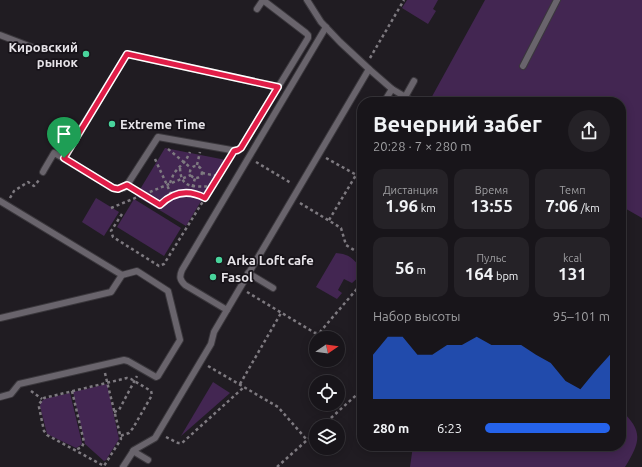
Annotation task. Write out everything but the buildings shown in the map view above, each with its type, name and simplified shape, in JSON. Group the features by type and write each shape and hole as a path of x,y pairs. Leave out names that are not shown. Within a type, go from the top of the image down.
{"lane":[{"path":"44,174 44,170 54,153 113,188 118,189 127,185 150,147 160,136 234,151 241,148 308,38 308,35 263,0 257,9"},
{"path":"307,0 326,27 340,42 392,89 405,97 414,81"},
{"path":"523,66 558,0"},
{"path":"227,310 185,286 181,281 180,276 182,270 326,27"},
{"path":"0,35 34,48"},
{"path":"64,158 127,54 278,87"},
{"path":"124,467 133,451 155,438 211,344 214,332 299,188 367,67"},
{"path":"387,97 392,89"},
{"path":"0,201 122,275 137,272 168,291 180,337 178,343 158,376 154,376 126,360 19,384 11,394 0,397"},
{"path":"248,273 273,288"},
{"path":"0,318 111,292 122,275"},
{"path":"133,451 148,460"}],"path":[{"path":"367,67 404,0"},
{"path":"164,146 191,168 191,175 195,178"},
{"path":"150,147 168,184 172,196"},
{"path":"168,184 174,172 185,162 190,151"},
{"path":"122,214 111,231 113,237 159,266 162,266 234,151"},
{"path":"319,153 356,175 329,220"},
{"path":"248,158 299,188"},
{"path":"191,168 195,165 198,166 201,168 202,173"},
{"path":"180,168 181,178 185,183 193,186 212,187"},
{"path":"202,173 218,176"},
{"path":"195,178 200,176 202,173"},
{"path":"6,205 14,191 28,182 34,186 44,174"},
{"path":"111,208 191,175"},
{"path":"191,193 195,178"},
{"path":"127,185 160,205 178,193 191,193 205,198"},
{"path":"292,199 341,228 346,245 357,252"},
{"path":"240,288 315,333 320,332 357,289"},
{"path":"240,384 281,313"},
{"path":"200,361 278,407 307,440 276,467"},
{"path":"103,365 108,383 120,436 120,442 104,466 45,433 39,405 44,398 108,383 127,378 152,391 152,395 133,428 129,433 120,436"},
{"path":"114,412 119,410 141,369"},
{"path":"158,432 178,444 182,443 244,387"},
{"path":"72,391 84,442 82,448 74,450"},
{"path":"330,419 357,394"}],"shaded area":[{"path":"407,0 438,0 433,9 436,11 428,24 402,8"},
{"path":"485,0 642,0 642,218 626,209 626,97 432,97"},
{"path":"165,148 226,160 186,226 136,196"},
{"path":"96,198 119,212 104,236 82,222"},
{"path":"134,199 181,228 164,256 117,227"},
{"path":"336,253 345,255 357,263 357,278 352,283 344,279 338,290 342,293 337,299 316,287"},
{"path":"213,382 230,393 181,436"},
{"path":"107,384 119,439 104,461 85,444 73,392"},
{"path":"70,393 82,443 76,448 47,434 40,406 44,399"},
{"path":"626,415 633,424 637,436 637,442 631,458 625,467 410,467 412,451 626,451"}],"place":[{"name":"Кировский рынок","path":"86,54"},
{"name":"Extreme Time","path":"112,124"},
{"name":"Arka Loft cafe","path":"219,260"},
{"name":"Fasol","path":"213,277"}],"route":[{"path":"127,54 278,87 241,148 234,151 205,198 192,193 178,193 165,200 160,205 127,185 124,188 115,189 64,158 127,54"}]}
